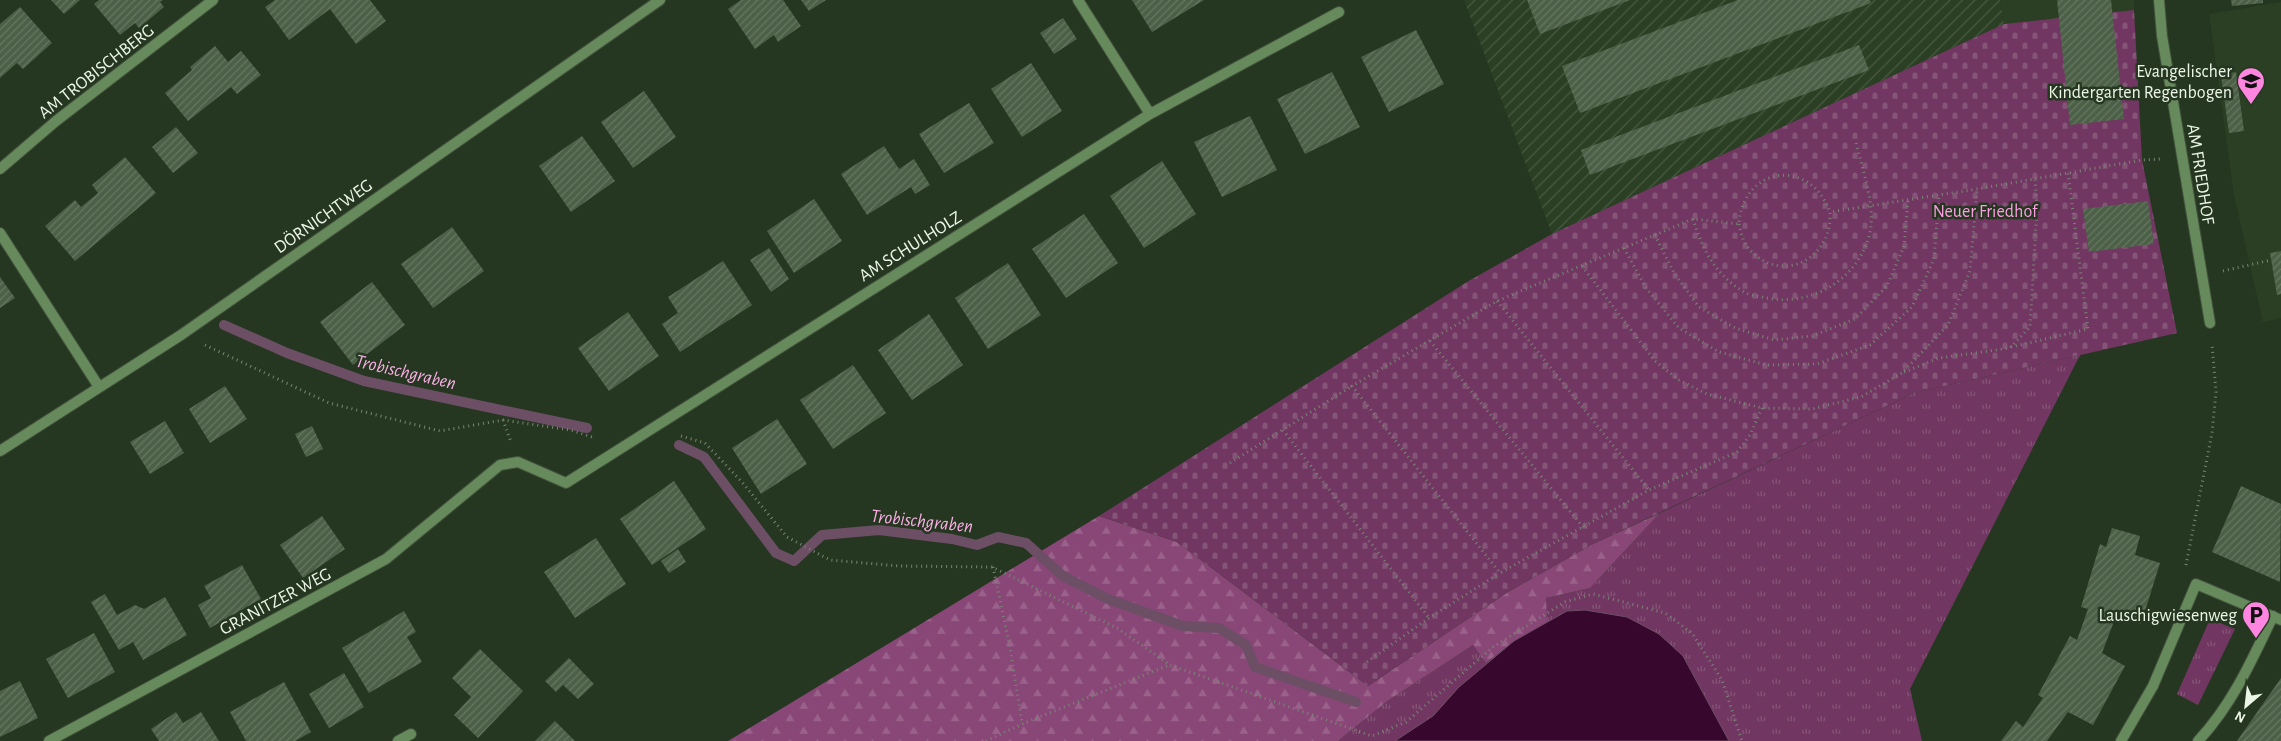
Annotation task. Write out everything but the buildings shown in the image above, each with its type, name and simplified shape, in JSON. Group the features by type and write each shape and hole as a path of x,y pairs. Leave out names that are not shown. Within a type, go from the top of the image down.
{"street":[{"name":"AM TROBISCHBERG","path":"0,169 56,121 213,0"},
{"name":"DÖRNICHTWEG","path":"0,450 182,335 660,0"},
{"path":"1078,0 1150,114"},
{"name":"AM FRIEDHOF","path":"2159,0 2162,36 2210,323"},
{"name":"AM SCHULHOLZ","path":"500,465 518,462 566,483 1150,114 1339,12"},
{"path":"0,233 99,387"},
{"name":"GRANITZER WEG","path":"50,741 386,559 500,465"},
{"path":"2121,741 2153,686 2196,584 2277,618 2244,678 2212,726 2198,741"},
{"path":"398,741 411,734"}],"path":[{"path":"1692,219 1701,245 1715,267 1745,293 1776,301 1806,298 1828,290 1850,272 1868,240 1871,206 1856,144"},
{"path":"1830,212 2142,160 2182,159"},
{"path":"1582,266 1655,361 1679,380 1707,394 1762,408 1812,409 1861,397 1902,373 1939,358 2010,348 2088,329 2068,173"},
{"path":"1790,175 1812,184 1826,200 1830,212 1827,237 1816,254 1801,263 1784,266 1766,262 1749,249 1743,239 1739,224 1740,210 1745,198 1759,183 1771,177 1790,175"},
{"path":"2010,348 2030,327 2037,217 2035,179"},
{"path":"1902,373 1948,325 1970,270 1977,189"},
{"path":"1624,248 1646,288 1679,328 1719,352 1766,366 1816,364 1870,346 1912,307 1934,259 1939,195"},
{"path":"1655,235 1674,273 1699,307 1735,328 1774,340 1812,336 1855,319 1887,286 1904,246 1908,200"},
{"path":"1230,463 1352,386 1497,301 1692,219 1739,224"},
{"path":"2201,276 2271,260"},
{"path":"1497,301 1649,490"},
{"path":"2196,584 2186,566 2213,425 2216,392 2210,323"},
{"path":"182,335 329,403 440,431 503,420 570,430 625,447"},
{"path":"1430,341 1583,527"},
{"path":"1352,386 1500,573"},
{"path":"1367,662 1429,618 1500,573 1649,490 1737,452 1750,435 1762,408"},
{"path":"653,427 705,443 742,482 787,538 830,560 899,566 992,567 1117,628 1170,665 1372,736 1406,722 1493,647 1565,602 1593,594 1665,613 1692,633 1722,680 1742,741"},
{"path":"1283,430 1429,618"},
{"path":"992,567 1010,648 1022,724"},
{"path":"986,741 1022,724 1170,665"}],"shaded area":[{"path":"1464,0 2000,0 2004,24 1552,234"},
{"path":"2000,0 2134,0 2134,10 2004,24"},
{"name":"Evangelischer Kindergarten Regenbogen","path":"2281,2 2281,318 2263,322 2234,195 2209,14"},
{"path":"1585,610 1627,617 1659,634 1683,656 1729,741 1395,741 1433,716 1459,687 1514,641 1567,611"}],"green space":[{"name":"Neuer Friedhof","path":"2134,10 2142,160 2177,333 1914,393 1593,544 1508,592 1368,686 1177,542 1099,516 1467,282 1552,234 2004,24"},
{"path":"2080,355 1910,689 1922,741 1686,741 1433,716 1395,741 1338,741 1386,702 1473,645 1486,663 1514,641 1546,598 1590,588 1660,513 1914,393"},
{"path":"1660,513 1590,588 1546,598 1547,622 1514,641 1486,663 1473,645 1386,702 1338,741 728,741 1099,516 1177,542 1368,686 1508,592 1593,544"},
{"path":"2210,619 2235,629 2198,705 2177,694"}],"waterway":[{"name":"Trobischgraben","path":"224,325 287,353 364,381 587,428"},
{"name":"Trobischgraben","path":"679,445 704,457 776,553 794,561 822,535 879,530 952,539 977,545 998,537 1026,543 1063,576 1108,599 1183,626 1219,628 1246,645 1255,667 1356,702"}],"place":[{"name":"Evangelischer Kindergarten Regenbogen","path":"2251,105"},
{"name":"Lauschigwiesenweg","path":"2256,639"}]}
